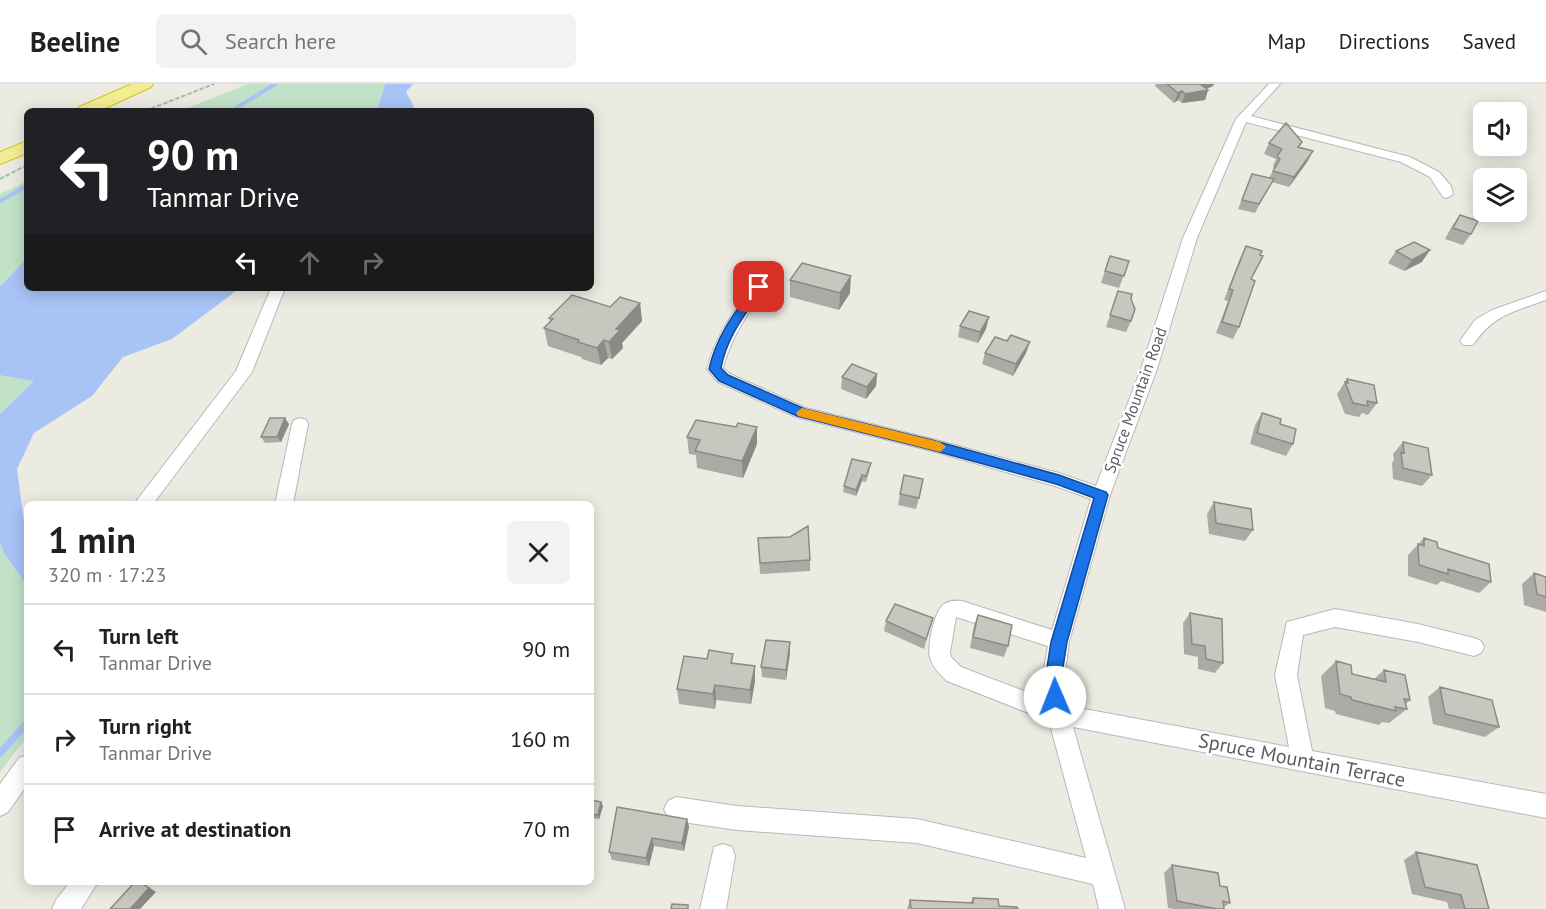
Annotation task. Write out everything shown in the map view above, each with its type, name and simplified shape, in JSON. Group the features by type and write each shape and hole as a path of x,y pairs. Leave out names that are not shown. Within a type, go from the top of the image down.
{"highway":[{"path":"92,108 145,84"},
{"path":"109,108 161,84"},
{"path":"0,149 24,138"},
{"path":"0,159 24,147"}],"street":[{"name":"Spruce Mountain Road","path":"1112,909 1058,714 1053,680 1059,641 1101,495 1149,369 1190,238 1243,118 1275,84"},
{"path":"1243,118 1398,157 1416,164 1440,180 1447,194"},
{"path":"759,287 732,324 718,352 715,369 724,378 802,413 932,445 1059,480 1101,495"},
{"path":"145,501 244,372 277,291"},
{"path":"1468,341 1480,323 1497,313 1546,295"},
{"path":"285,501 300,424"},
{"name":"Spruce Mountain Terrace","path":"1059,641 962,609 953,609 945,620 939,654 944,664 954,674 1058,714 1546,806"},
{"path":"1303,760 1286,675 1294,628 1335,618 1418,633 1474,647"},
{"path":"0,804 24,770"},
{"path":"676,809 737,818 917,831 1102,874"},
{"path":"713,909 723,856"},
{"path":"64,909 84,885"}],"path":[{"path":"153,108 214,84"},
{"path":"0,179 24,167"}],"green space":[{"path":"248,84 385,84 378,108 188,108"},
{"path":"24,182 24,261 0,285 0,194"},
{"path":"0,375 35,381 0,414"},
{"path":"0,542 3,551 24,582 24,741 0,772"}],"water":[{"path":"385,84 413,84 406,92 413,108 378,108"},
{"path":"24,261 24,291 236,291 172,339 123,357 92,396 34,433 17,469 24,522 24,582 3,551 0,542 0,414 34,381 0,375 0,286"}],"building":[{"path":"1167,84 1200,84 1208,90 1178,93"},
{"path":"1286,123 1302,142 1298,147 1313,151 1294,177 1273,171 1280,159 1277,156 1282,149 1269,143"},
{"path":"1252,174 1274,179 1259,204 1242,200"},
{"path":"1460,215 1477,222 1471,234 1453,228"},
{"path":"1414,242 1430,250 1412,260 1396,251"},
{"path":"1246,246 1262,251 1260,255 1263,256 1251,279 1255,281 1239,327 1222,322 1233,290 1229,289"},
{"path":"1110,256 1129,261 1124,276 1105,271"},
{"path":"802,263 851,276 840,293 790,280"},
{"path":"1118,291 1132,294 1131,299 1135,309 1131,321 1110,315"},
{"path":"572,295 610,307 620,297 640,303 616,329 620,330 609,342 604,340 597,348 544,328 553,319 549,318"},
{"path":"969,311 989,317 980,332 960,326"},
{"path":"1011,335 1030,342 1016,364 985,353 995,337 1007,341"},
{"path":"852,364 877,374 867,387 842,377"},
{"path":"1347,379 1374,385 1377,403 1367,401 1368,406 1353,403 1345,382 1348,383"},
{"path":"1262,413 1281,419 1280,424 1296,429 1293,444 1257,433"},
{"path":"270,418 285,418 277,437 261,437"},
{"path":"696,420 736,427 738,423 757,427 742,461 695,451 700,440 687,437"},
{"path":"1403,442 1428,448 1432,475 1403,468 1401,452 1404,453"},
{"path":"852,459 871,463 866,476 862,475 856,490 844,486"},
{"path":"904,475 923,479 919,498 900,494"},
{"path":"1214,502 1251,509 1253,530 1216,523"},
{"path":"808,526 810,560 760,563 758,538 790,537"},
{"path":"1424,538 1437,542 1438,548 1489,564 1491,582 1448,569 1448,574 1419,565 1418,544 1424,546"},
{"path":"1534,573 1546,577 1546,597 1537,594"},
{"path":"895,604 933,618 926,639 886,621"},
{"path":"1190,613 1222,619 1223,663 1206,659 1205,646 1192,644"},
{"path":"978,615 1012,625 1008,646 973,637"},
{"path":"766,640 790,642 786,670 761,667"},
{"path":"709,650 733,654 731,663 755,666 750,690 715,685 713,694 677,689 684,656 707,659"},
{"path":"1336,661 1351,665 1352,674 1386,682 1384,670 1405,675 1410,700 1404,699 1407,709 1395,707 1396,711 1352,700 1351,697 1340,694"},
{"path":"1440,687 1492,700 1499,727 1445,714"},
{"path":"594,801 601,802 598,815 594,814"},
{"path":"617,807 687,819 682,843 652,838 646,858 609,852"},
{"path":"1416,852 1477,865 1489,909 1465,909 1461,895 1425,887"},
{"path":"1172,865 1218,873 1220,886 1227,887 1230,903 1223,901 1224,909 1217,909 1177,901"},
{"path":"132,885 144,885 149,888 130,909 110,909"},
{"path":"973,898 998,899 999,906 1017,907 1018,909 911,909 910,900 973,903"},
{"path":"672,904 688,905 688,909 671,909"}],"waterway":[{"path":"236,108 275,84"},
{"path":"0,201 24,188"},
{"path":"0,753 24,726"}],"slow traffic":[{"path":"802,413 940,447"}],"route":[{"path":"759,287 732,324 718,352 715,369 724,378 802,413 932,445 1059,480 1101,495 1059,642 1053,680 1055,697"}]}
